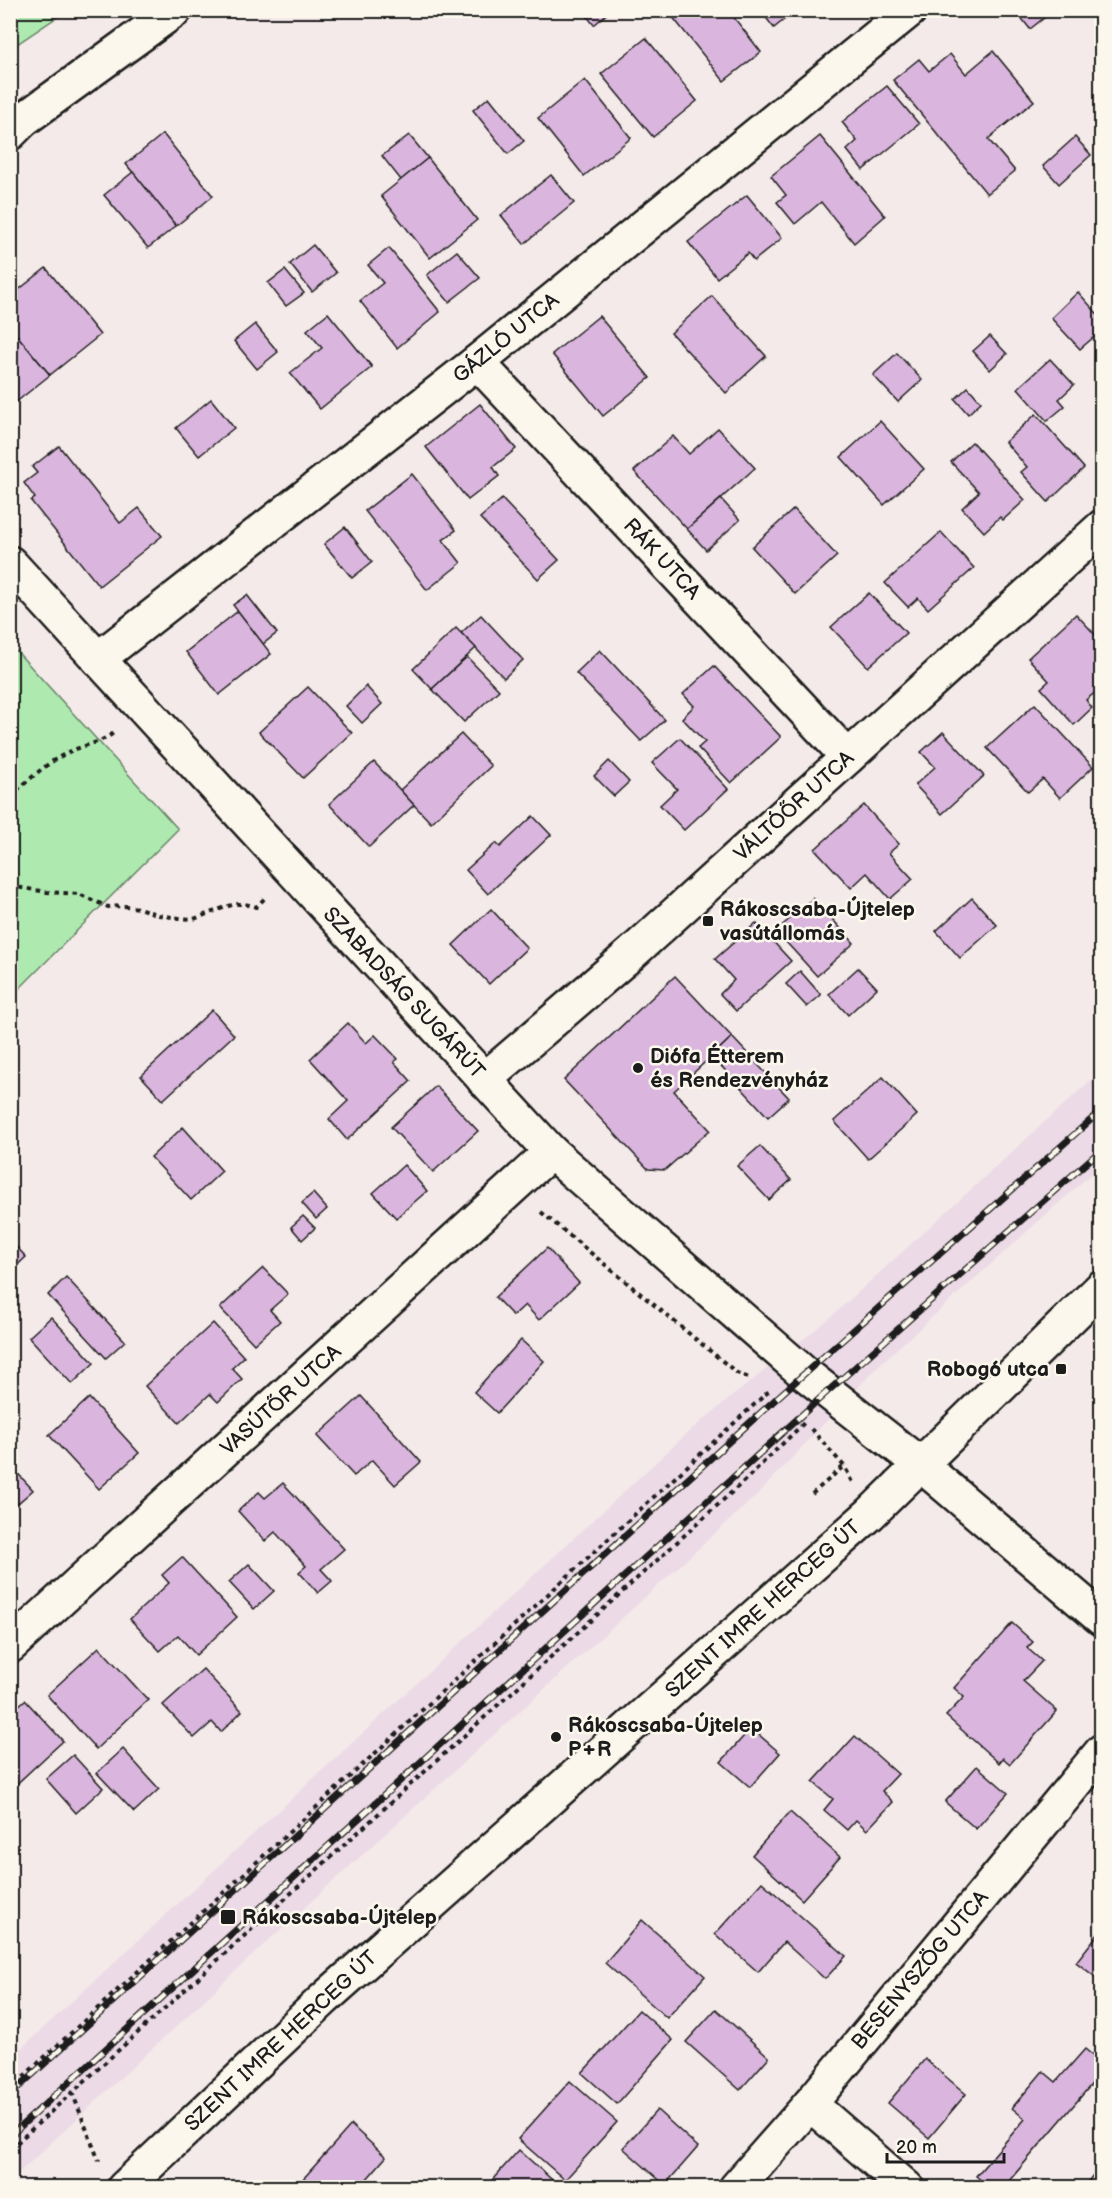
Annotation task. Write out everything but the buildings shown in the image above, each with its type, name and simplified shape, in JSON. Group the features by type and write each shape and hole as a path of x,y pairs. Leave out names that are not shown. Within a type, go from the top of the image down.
{"street":[{"path":"10,133 23,120 175,10"},
{"name":"GÁZLÓ UTCA","path":"98,659 477,362 910,10"},
{"name":"RÁK UTCA","path":"477,362 848,757"},
{"name":"VÁLTÓŐR UTCA","path":"484,1080 632,953 1101,527"},
{"name":"SZABADSÁG SUGÁRÚT","path":"10,563 551,1152 827,1392 921,1466"},
{"name":"VASÚTŐR UTCA","path":"10,1646 551,1152"},
{"name":"SZENT IMRE HERCEG ÚT","path":"113,2177 324,1999 870,1514 1101,1287"},
{"path":"921,1466 1101,1619"},
{"name":"BESENYSZÖG UTCA","path":"736,2187 810,2104 1101,1751"},
{"path":"810,2104 907,2187"}],"path":[{"path":"10,796 61,756 81,746 104,740 144,709"},
{"path":"10,886 79,894 108,908 124,906 159,915 194,919 234,904 256,907 291,871"},
{"path":"513,1188 737,1372 757,1381"},
{"path":"10,2089 771,1389 767,1385"},
{"path":"800,1417 844,1466 870,1514"},
{"path":"10,2149 743,1482 805,1422"},
{"path":"812,1494 844,1466"},
{"path":"72,2092 113,2177"}],"shaded area":[{"path":"1101,1071 1101,1165 881,1363 756,1496 270,1939 11,2180 11,2058 692,1429 831,1317"}],"green space":[{"path":"11,10 66,10 66,11 11,48"},
{"path":"11,645 178,829 11,997"}],"railway":[{"path":"10,2095 778,1397 1102,1110"},
{"path":"10,2136 827,1392 1102,1149"}],"place":[{"name":"Rákoscsaba-Újtelep vasútállomás","path":"708,921"},
{"name":"Diófa Étterem és Rendezvényház","path":"638,1068"},
{"name":"Robogó utca","path":"1061,1369"},
{"name":"Rákoscsaba-Újtelep P+R","path":"556,1737"},
{"name":"Rákoscsaba-Újtelep","path":"228,1917"}]}
